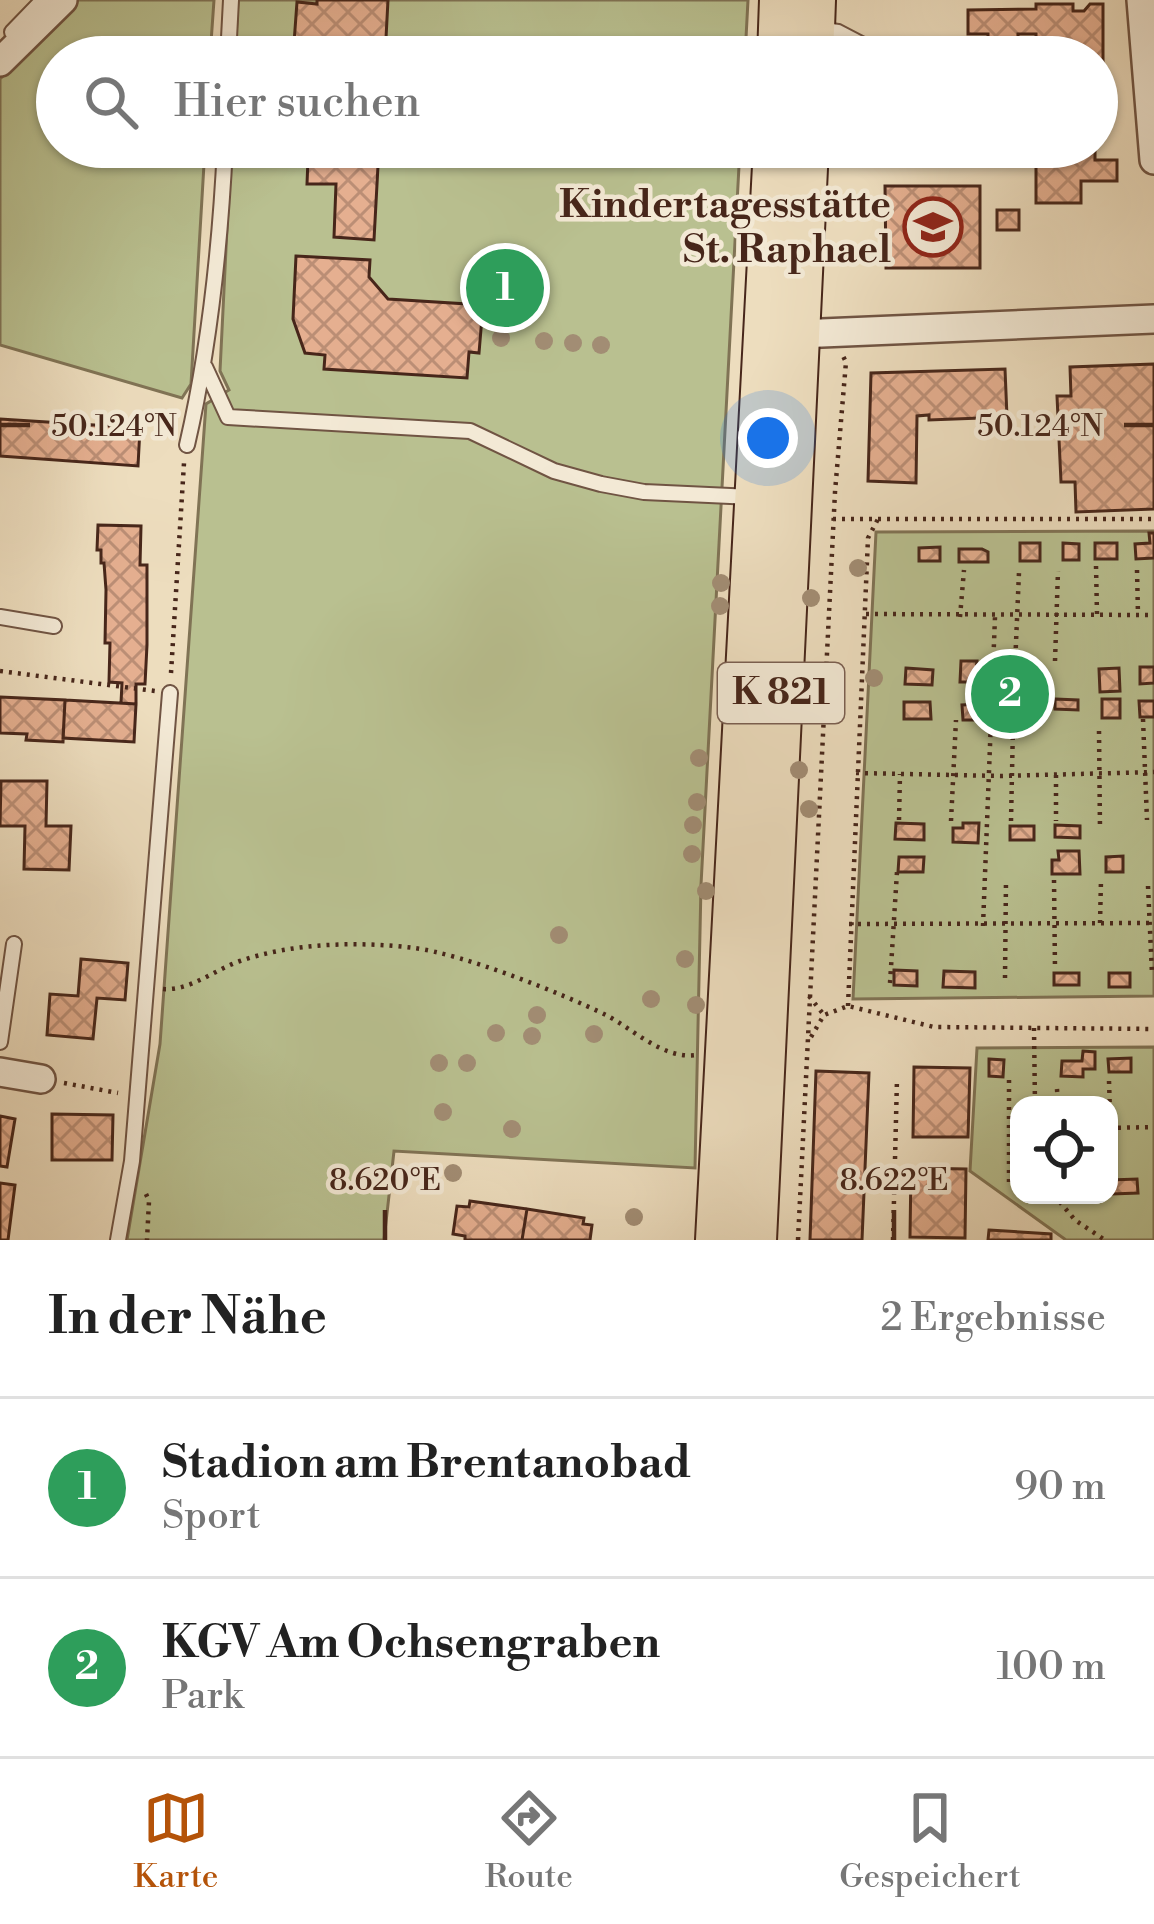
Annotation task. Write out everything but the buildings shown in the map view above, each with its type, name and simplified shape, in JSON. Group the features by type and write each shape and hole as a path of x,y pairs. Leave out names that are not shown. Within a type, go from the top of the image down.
{"main road":[{"path":"780,36 781,0"},
{"name":"K 821","path":"717,1240 774,168"},
{"name":"K 821","path":"755,1240 806,168"}],"street":[{"path":"0,62 63,0"},
{"path":"1142,0 1154,160"},
{"path":"798,334 1154,320"},
{"path":"0,1072 41,1079"}],"lane":[{"path":"12,32 43,0"},
{"path":"229,36 231,0"},
{"path":"813,29 846,36"},
{"path":"188,446 205,367 220,250 224,168"},
{"path":"205,367 228,417 470,431 554,471 602,484 644,492 758,497"},
{"path":"0,617 55,626"},
{"path":"118,1240 132,1161 170,693"},
{"path":"0,1042 14,944"}],"path":[{"path":"0,671 170,693 181,485 188,446"},
{"path":"798,1240 833,519 1154,518"},
{"path":"848,1006 868,538 878,519"},
{"path":"1096,566 1097,616"},
{"path":"960,617 964,570"},
{"path":"1137,570 1138,615"},
{"path":"1055,661 1058,571"},
{"path":"1015,667 1019,572"},
{"path":"865,614 1154,615"},
{"path":"982,926 995,616"},
{"path":"1143,719 1147,820"},
{"path":"951,821 956,720"},
{"path":"1011,821 1013,725"},
{"path":"1099,731 1100,830"},
{"path":"856,772 988,776 1154,772"},
{"path":"899,820 900,774"},
{"path":"1056,775 1056,820"},
{"path":"890,983 897,872"},
{"path":"1005,978 1006,880"},
{"path":"1054,880 1055,969"},
{"path":"1100,924 1101,880"},
{"path":"1148,886 1152,974"},
{"path":"849,923 1152,923"},
{"path":"145,988 176,990 242,960 326,945 416,948 550,992 607,1016 651,1043 688,1056 712,1053"},
{"path":"809,996 824,1015"},
{"path":"808,1042 824,1015 848,1006 934,1027 1154,1029"},
{"path":"1034,1028 1035,1096"},
{"path":"41,1079 135,1096"},
{"path":"893,1240 897,1079"},
{"path":"1009,1080 1009,1182"},
{"path":"1109,1081 1109,1096"},
{"path":"1057,1090 1057,1096"},
{"path":"1118,1128 1154,1127"},
{"path":"1062,1204 1075,1220 1105,1240"}],"green space":[{"path":"78,0 214,0 211,36 42,36"},
{"path":"238,0 748,0 746,36 236,36"},
{"path":"36,43 36,168 204,168 191,384 182,398 0,345 0,79"},
{"path":"230,168 739,168 701,885 695,1168 394,1151 384,1240 127,1240 160,1044 206,404 229,390 220,371"},
{"path":"1154,531 1154,996 853,999 876,532"},
{"path":"1154,1047 1154,1240 1066,1240 1016,1204 1118,1204 1118,1096 1010,1096 1010,1200 970,1171 977,1048"}],"place":[{"name":"Kindertagesstätte St. Raphael","path":"933,227"},
{"name":"Stadion am Brentanobad","path":"505,288"},
{"name":"KGV Am Ochsengraben","path":"1010,694"}]}
